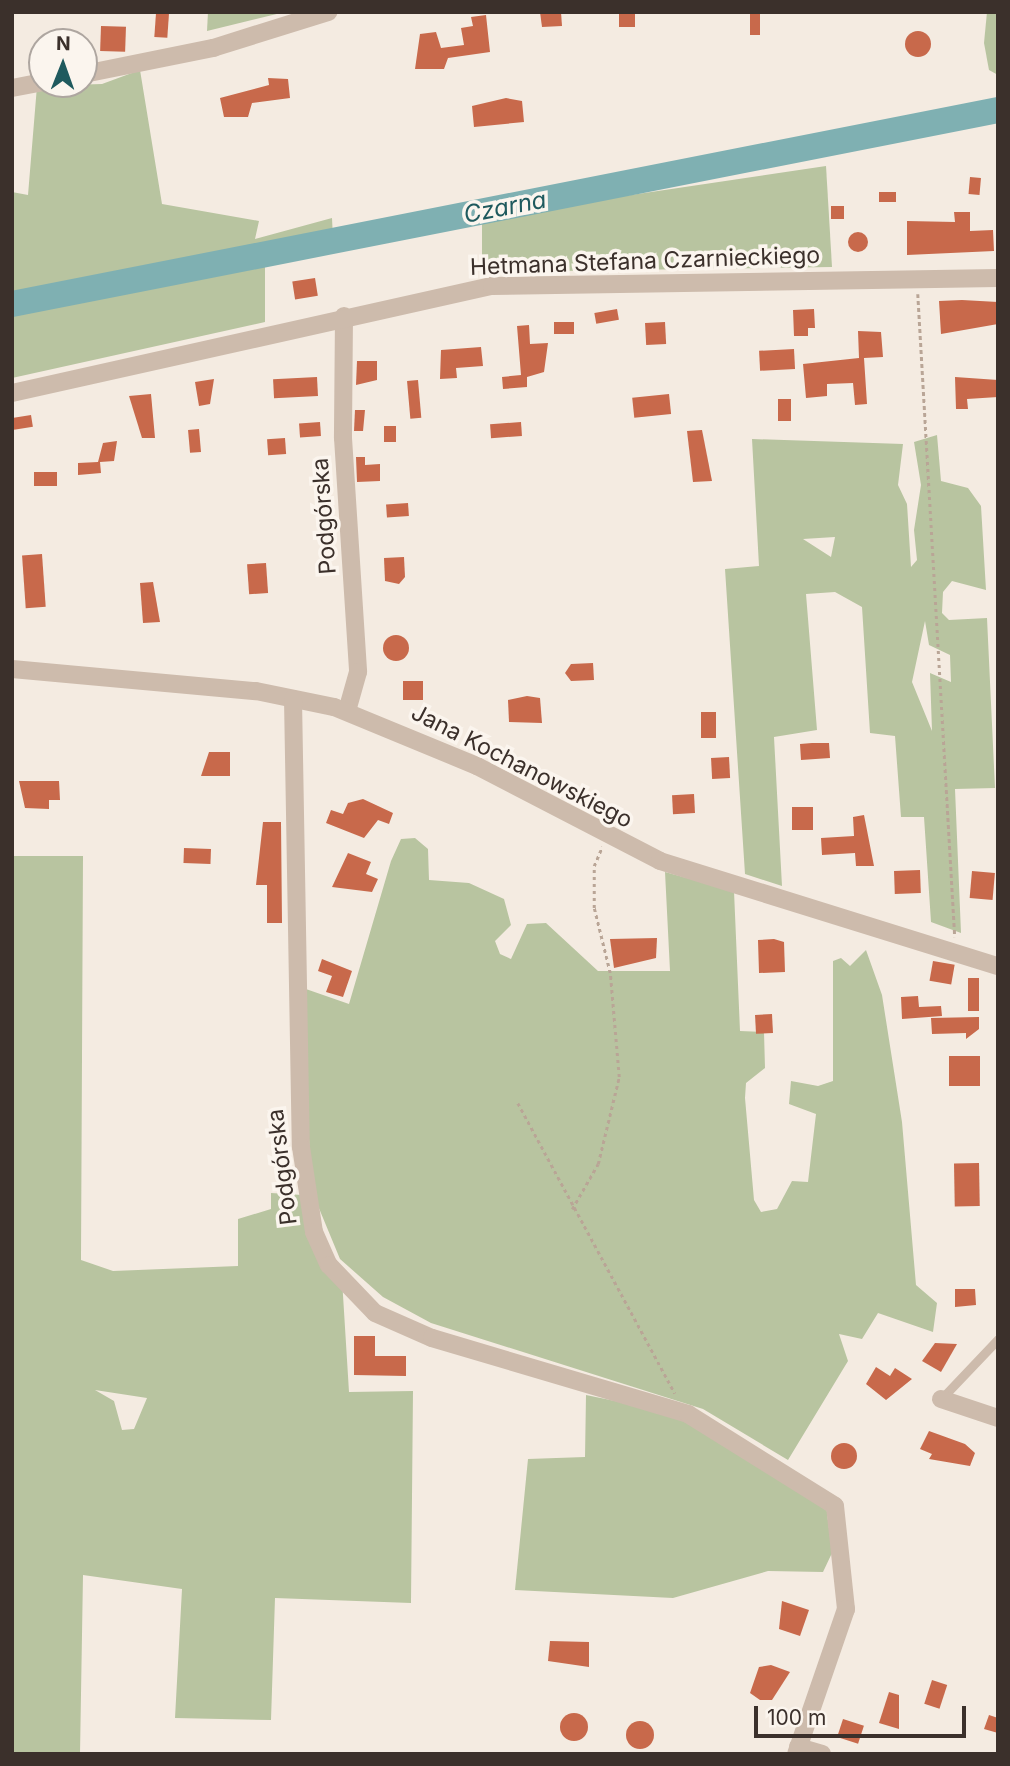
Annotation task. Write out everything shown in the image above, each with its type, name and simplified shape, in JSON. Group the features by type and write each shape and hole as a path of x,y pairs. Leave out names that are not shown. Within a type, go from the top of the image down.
{"street":[{"path":"98,71 213,48 328,12"},
{"name":"Hetmana Stefana Czarnieckiego","path":"12,393 344,316 492,286 998,278"},
{"name":"Podgórska","path":"344,316 343,438 358,672 347,711"},
{"name":"Jana Kochanowskiego","path":"12,669 86,671 293,699 347,711 477,766 606,837 660,861 998,966"},
{"name":"Podgórska","path":"293,699 301,1147 314,1232 329,1265 375,1313 432,1338 688,1414 835,1506 846,1609 797,1750"},
{"path":"941,1399 998,1418"},
{"path":"797,1750 821,1754"}],"lane":[{"path":"941,1399 998,1339"}],"path":[{"path":"917,279 956,951"},
{"path":"572,1209 598,1164 619,1077 610,973 594,908 594,866 606,837"},
{"path":"518,1103 572,1209 688,1414"}],"green space":[{"path":"208,12 285,12 207,31"},
{"path":"987,12 998,12 998,75 989,70 984,43"},
{"path":"140,70 162,204 259,221 255,239 332,218 333,239 12,299 12,192 28,195 36,98 98,98 98,84"},
{"path":"826,166 832,267 482,272 482,217"},
{"path":"265,259 265,322 12,378 12,308"},
{"path":"937,435 941,481 968,488 981,506 986,590 952,581 943,592 942,613 949,620 987,618 995,788 955,789 961,933 931,922 924,817 901,817 895,736 870,733 862,607 835,592 806,594 817,730 774,737 782,886 745,874 725,569 759,566 752,439 903,444 898,485 907,504 911,567 917,560 914,530 921,485 914,442","holes":["835,537 831,557 803,539","925,621 929,645 950,655 951,682 930,673 932,731 912,682"]},
{"path":"415,838 428,849 429,880 469,883 504,899 511,925 495,941 500,954 511,959 527,924 546,923 598,971 670,971 665,872 734,891 740,1031 764,1032 765,1068 746,1083 745,1098 754,1200 761,1212 777,1209 792,1181 808,1182 816,1114 789,1104 791,1081 818,1086 833,1081 833,961 841,958 850,966 866,950 882,995 902,1122 916,1285 937,1303 933,1332 878,1313 862,1339 839,1334 848,1361 788,1460 703,1409 431,1323 383,1297 340,1259 311,1189 303,988 349,1004 391,861 401,839"},
{"path":"12,856 83,856 81,1260 113,1271 238,1266 238,1219 271,1209 271,1193 302,1195 342,1279 349,1392 413,1391 411,1603 275,1598 271,1720 175,1718 182,1589 83,1575 80,1754 12,1754","holes":["95,1390 147,1398 134,1429 122,1430 114,1401"]},
{"path":"586,1395 698,1418 825,1496 832,1553 823,1572 768,1571 673,1598 515,1590 528,1459 585,1457"}],"building":[{"path":"540,12 561,12 562,26 542,27"},
{"path":"619,12 635,12 635,27 619,27"},
{"path":"750,12 760,12 760,35 750,35"},
{"path":"156,13 169,14 167,38 154,37"},
{"path":"486,15 490,52 448,58 444,69 415,69 420,34 436,32 441,48 464,45 461,28 473,26 471,17"},
{"path":"101,26 126,27 125,52 100,51"},
{"path":"918,31 927,35 931,44 927,53 918,57 909,53 905,44 909,35"},
{"path":"268,78 288,79 290,98 252,103 248,117 224,117 220,98 269,85"},
{"path":"506,98 522,101 524,122 474,127 472,106"},
{"path":"970,177 981,178 979,195 969,194"},
{"path":"879,192 896,192 896,202 879,202"},
{"path":"831,206 844,206 844,219 831,219"},
{"path":"954,212 970,212 970,231 993,230 994,251 907,255 907,221 955,222"},
{"path":"854,232 862,232 868,242 862,252 854,252 848,246 848,238"},
{"path":"315,278 318,296 295,299 292,282"},
{"path":"939,301 998,302 998,324 941,334"},
{"path":"617,309 619,320 596,324 594,313"},
{"path":"814,309 815,328 808,328 808,336 794,336 793,310"},
{"path":"554,322 574,322 574,334 554,334"},
{"path":"665,322 666,344 646,345 645,323"},
{"path":"529,325 530,344 548,343 544,372 527,377 527,387 503,389 502,377 521,375 517,326"},
{"path":"858,331 881,332 883,357 864,358 867,404 855,405 853,383 827,384 827,396 806,398 803,364 859,358"},
{"path":"481,347 483,366 456,368 457,378 440,379 441,350"},
{"path":"794,349 795,369 760,371 759,351"},
{"path":"357,361 377,361 377,380 356,385"},
{"path":"317,377 318,396 274,398 273,379"},
{"path":"955,377 998,380 998,397 967,399 968,409 956,409"},
{"path":"214,379 210,404 199,406 195,382"},
{"path":"418,380 421,418 410,419 407,381"},
{"path":"151,394 155,438 142,438 129,396"},
{"path":"669,394 671,414 634,418 632,398"},
{"path":"778,399 791,399 791,421 778,421"},
{"path":"355,410 365,410 363,431 354,431"},
{"path":"31,415 33,427 14,430 12,418"},
{"path":"320,422 321,436 300,437 299,423"},
{"path":"521,422 522,436 491,438 490,424"},
{"path":"384,426 396,426 396,442 384,442"},
{"path":"199,429 201,452 190,453 188,430"},
{"path":"702,430 712,481 693,482 687,431"},
{"path":"285,438 286,454 268,455 267,439"},
{"path":"117,441 114,461 100,462 101,473 78,475 78,463 98,462 103,443"},
{"path":"356,457 365,457 365,465 380,464 380,481 357,482"},
{"path":"34,472 57,472 57,486 34,486"},
{"path":"408,503 409,516 387,518 386,505"},
{"path":"42,554 46,607 26,608 22,555"},
{"path":"404,557 405,577 399,584 385,581 384,558"},
{"path":"266,563 268,593 249,594 247,564"},
{"path":"153,582 160,622 143,623 140,583"},
{"path":"396,635 405,639 409,648 405,657 396,661 387,657 383,648 387,639"},
{"path":"593,663 594,680 571,681 565,673 571,664"},
{"path":"403,681 423,681 423,700 403,700"},
{"path":"527,696 540,698 542,723 509,722 508,700"},
{"path":"701,712 716,712 716,738 701,738"},
{"path":"829,743 830,758 801,760 800,744"},
{"path":"209,752 230,752 230,776 201,776"},
{"path":"729,757 730,778 712,779 711,758"},
{"path":"19,781 59,781 60,800 49,800 49,809 25,808"},
{"path":"694,794 695,813 673,814 672,795"},
{"path":"363,799 393,813 389,824 378,820 364,838 326,823 331,810 343,814 348,803"},
{"path":"792,807 813,807 813,830 792,830"},
{"path":"864,815 874,866 856,866 855,853 822,855 821,838 854,836 853,817"},
{"path":"263,822 281,822 282,923 267,923 267,885 256,885"},
{"path":"184,848 211,849 210,864 183,863"},
{"path":"348,853 371,862 366,874 378,879 372,892 332,887"},
{"path":"920,870 921,893 895,894 894,871"},
{"path":"972,871 995,873 993,900 970,898"},
{"path":"657,938 656,958 614,968 610,939"},
{"path":"774,939 784,942 785,972 759,973 758,940"},
{"path":"322,959 352,971 343,997 326,992 332,976 318,971"},
{"path":"933,961 955,965 951,985 930,981"},
{"path":"968,978 979,978 979,1011 968,1011"},
{"path":"918,996 919,1007 941,1006 942,1016 902,1019 901,997"},
{"path":"772,1014 773,1033 756,1034 755,1015"},
{"path":"979,1017 979,1029 966,1039 966,1033 932,1034 931,1018"},
{"path":"949,1056 980,1056 980,1086 949,1086"},
{"path":"954,1163 979,1163 980,1206 955,1206"},
{"path":"955,1289 975,1289 976,1305 955,1307"},
{"path":"354,1336 375,1336 375,1356 406,1356 406,1376 354,1375"},
{"path":"935,1343 957,1344 941,1372 922,1361"},
{"path":"876,1367 890,1376 895,1368 912,1379 886,1400 866,1384"},
{"path":"929,1431 965,1444 975,1453 970,1466 929,1459 932,1454 920,1449"},
{"path":"844,1443 853,1447 857,1456 853,1465 844,1469 835,1465 831,1456 835,1447"},
{"path":"782,1601 809,1610 800,1636 779,1629"},
{"path":"550,1641 589,1642 589,1667 548,1661"},
{"path":"771,1665 790,1672 772,1700 760,1700 750,1693 759,1667"},
{"path":"932,1680 947,1685 939,1709 924,1704"},
{"path":"889,1692 899,1695 899,1729 879,1723"},
{"path":"574,1713 584,1717 588,1727 584,1737 574,1741 564,1737 560,1727 564,1717"},
{"path":"989,1715 998,1718 998,1733 984,1729"},
{"path":"843,1719 864,1726 858,1744 837,1737"},
{"path":"640,1721 650,1725 654,1735 650,1745 640,1749 630,1745 626,1735 630,1725"}],"waterway":[{"name":"Czarna","path":"12,304 998,110"}]}
